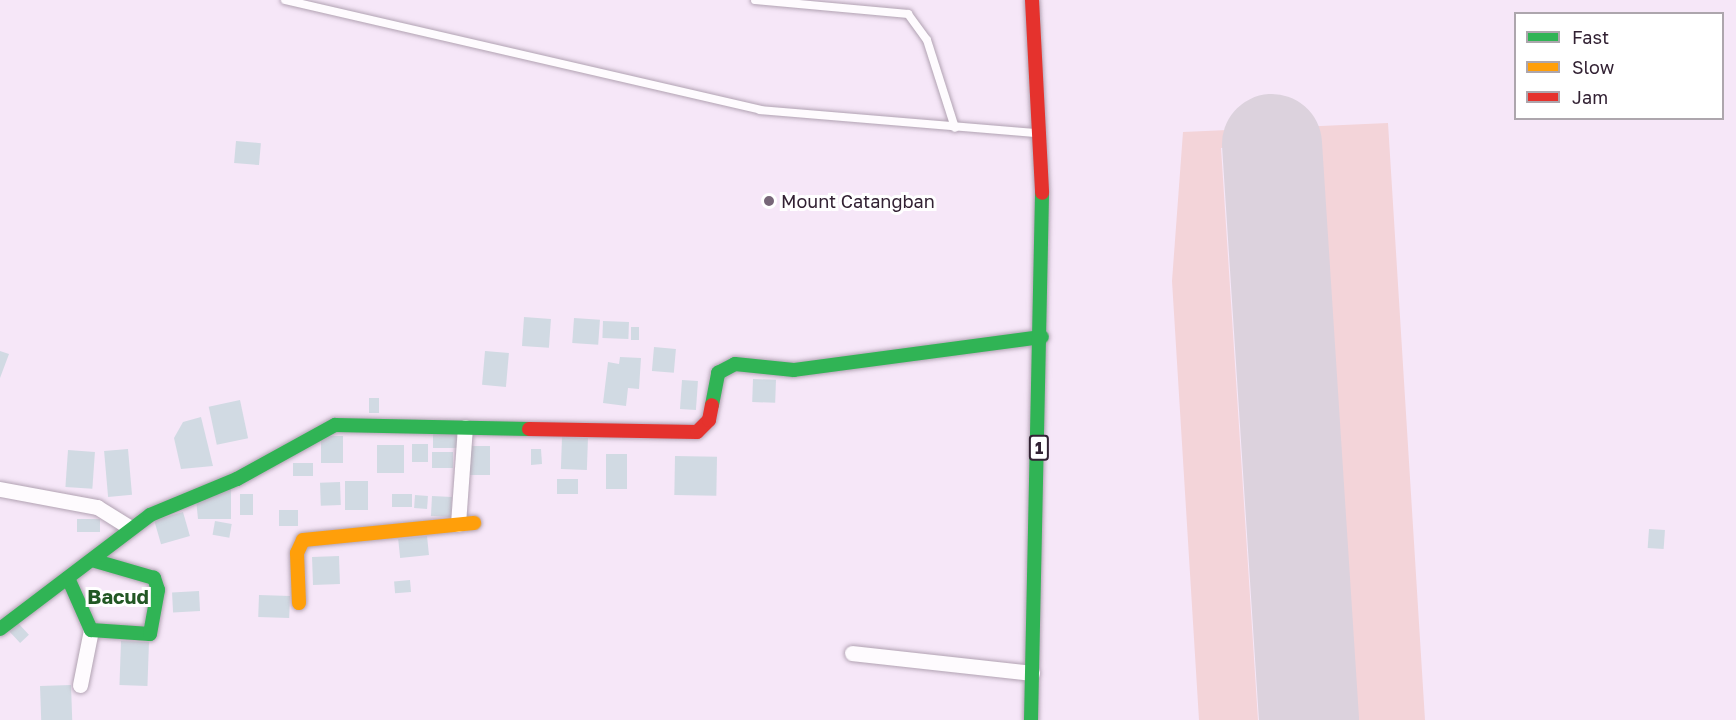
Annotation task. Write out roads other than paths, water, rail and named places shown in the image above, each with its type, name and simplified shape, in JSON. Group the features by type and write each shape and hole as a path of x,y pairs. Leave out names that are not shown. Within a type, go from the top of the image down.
{"main road":[{"name":"1","path":"1031,720 1042,337 1042,134 1032,0"},
{"path":"0,629 94,561 130,528 237,480 335,425 697,432 709,420 718,373 735,364 794,370 1042,337"},
{"path":"298,603 297,553 303,540 474,523"},
{"path":"68,578 91,630 150,634 158,590 150,576 94,561"}],"street":[{"path":"458,524 465,427"},
{"path":"0,489 97,507 130,528"},
{"path":"80,684 91,630"},
{"path":"852,653 1032,673"}],"lane":[{"path":"285,0 760,110 1042,134"},
{"path":"755,0 908,14 927,40 955,128"}],"place":[{"name":"Mount Catangban","path":"769,201"}],"district":[{"name":"Bacud","path":"118,596"}]}
